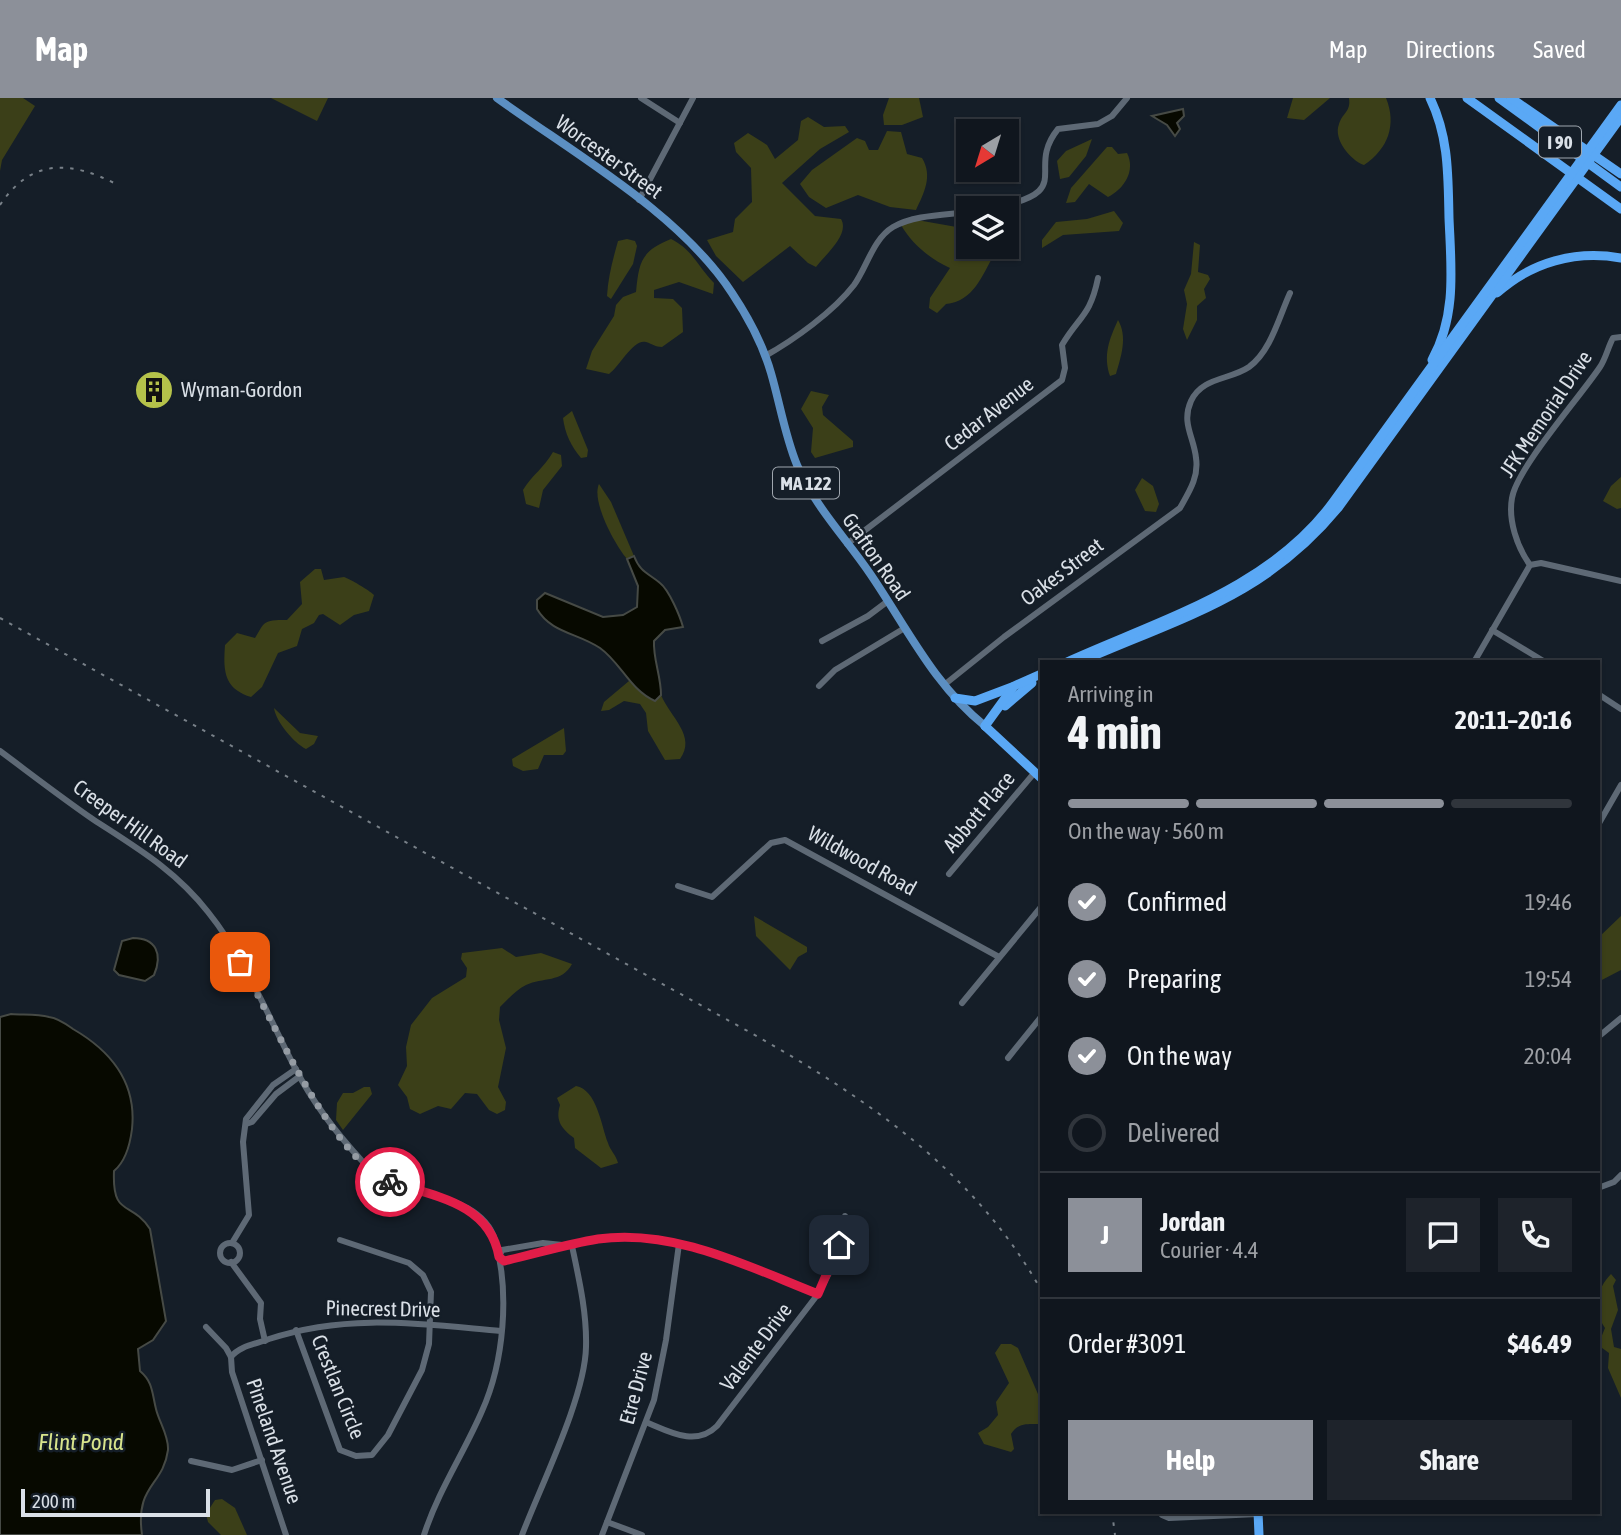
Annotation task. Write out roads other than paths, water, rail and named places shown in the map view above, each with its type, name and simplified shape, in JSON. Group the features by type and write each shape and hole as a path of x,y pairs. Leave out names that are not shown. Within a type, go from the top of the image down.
{"highway":[{"path":"1417,385 1444,331 1452,283 1448,161 1441,123 1430,98"},
{"name":"I 90","path":"1467,98 1621,209"},
{"name":"I 90","path":"1499,98 1621,187"},
{"path":"1511,98 1621,174"},
{"path":"1071,660 1242,584 1282,557 1326,512 1417,385 1604,135 1621,105"},
{"path":"1604,135 1621,117"},
{"path":"1087,660 1240,593 1302,549 1338,508 1482,310 1558,198"},
{"path":"1482,310 1506,285 1542,264 1583,255 1621,258"},
{"path":"955,698 975,701 1040,677"},
{"path":"985,726 1019,692 1040,678"},
{"path":"985,726 1014,686"},
{"name":"Grafton Road","path":"985,726 1038,775"},
{"path":"1258,1514 1259,1535"}],"main road":[{"name":"Worcester Street","path":"497,98 666,220"},
{"name":"Grafton Road","path":"666,220 699,251 725,282 744,312 765,356 797,465 821,509 888,601 904,629 944,685 985,726"}],"street":[{"path":"641,98 680,123"},
{"path":"639,200 693,98"},
{"path":"1019,203 1029,201 1041,190 1050,142 1058,129 1098,124 1112,116 1126,98"},
{"path":"765,356 794,339 846,294 881,237 893,227 914,220 956,214"},
{"name":"Cedar Avenue","path":"848,544 1062,380 1065,368 1062,345 1086,316 1098,278"},
{"name":"Oakes Street","path":"944,685 1004,637 1180,508 1194,483 1196,458 1186,419 1191,402 1198,389 1243,370 1259,357 1290,293"},
{"name":"JFK Memorial Drive","path":"1530,565 1520,548 1513,522 1514,491 1532,460 1600,367 1613,338 1621,337"},
{"path":"1475,660 1530,565 1541,563 1621,581"},
{"path":"822,641 868,616 888,601"},
{"path":"819,686 835,670 904,629"},
{"path":"1492,630 1542,660"},
{"path":"1600,695 1621,709"},
{"name":"Creeper Hill Road","path":"0,751 90,817 162,863 209,913 247,975 296,1069 328,1121 368,1167 385,1180 439,1196 467,1209 491,1230 499,1257 503,1301 492,1384 484,1408 441,1493 424,1535"},
{"name":"Abbott Place","path":"949,874 1038,775"},
{"path":"1600,821 1621,785"},
{"name":"Wildwood Road","path":"678,886 712,897 771,843 785,840 999,957"},
{"path":"962,1003 1040,908"},
{"path":"1008,1058 1040,1018"},
{"path":"1600,1035 1621,1018"},
{"path":"265,1340 260,1319 261,1303 232,1262 225,1261 220,1254 223,1245 232,1243 249,1215 244,1180 246,1124 272,1086 296,1069"},
{"path":"246,1124 252,1122 276,1094 300,1076"},
{"path":"1600,1187 1614,1182 1621,1175"},
{"name":"Valente Drive","path":"646,1422 683,1436 709,1434 740,1398 818,1294 835,1262 845,1216"},
{"path":"572,1246 531,1244 502,1250 499,1257 504,1261 619,1238 679,1244 818,1294"},
{"path":"340,1240 404,1261 423,1275 431,1292 430,1325"},
{"path":"232,1243 239,1253 232,1262"},
{"name":"Etre Drive","path":"602,1535 646,1422 663,1361 679,1244"},
{"path":"522,1535 574,1402 584,1365 584,1320 572,1246"},
{"name":"Pinecrest Drive","path":"231,1357 236,1351 296,1330 345,1322 500,1331"},
{"name":"Crestlan Circle","path":"296,1330 340,1450 348,1455 368,1456 379,1449 418,1380 428,1353 430,1325"},
{"path":"206,1327 231,1357"},
{"name":"Pineland Avenue","path":"231,1357 232,1372 286,1535"},
{"path":"191,1461 232,1470 262,1460"},
{"path":"1162,1515 1169,1518 1240,1514"},
{"path":"607,1522 642,1535"}],"water":[{"path":"1183,109 1184,116 1177,123 1180,129 1175,136 1167,125 1152,116"},
{"path":"634,556 642,569 667,591 683,627 665,630 654,641 661,695 655,701 639,690 600,648 557,628 537,609 537,600 545,593 603,617 623,615 637,607 638,586 627,559"},
{"path":"133,938 147,941 156,949 157,967 154,975 145,981 119,975 114,970 122,941"},
{"name":"Flint Pond","path":"11,1014 40,1015 56,1019 87,1038 110,1058 119,1070 130,1097 132,1112 129,1147 114,1171 114,1186 116,1196 124,1207 136,1214 150,1229 166,1321 153,1340 138,1349 140,1371 150,1384 168,1445 161,1472 142,1505 142,1535 0,1535 0,1017"}],"railway":[{"path":"0,205 25,178 54,168 85,171 118,185"},
{"path":"0,618 753,1034 837,1085 877,1112 951,1174 984,1209 1040,1288"},
{"path":"1112,1514 1115,1535"}],"place":[{"name":"Wyman-Gordon","path":"154,390"}]}
